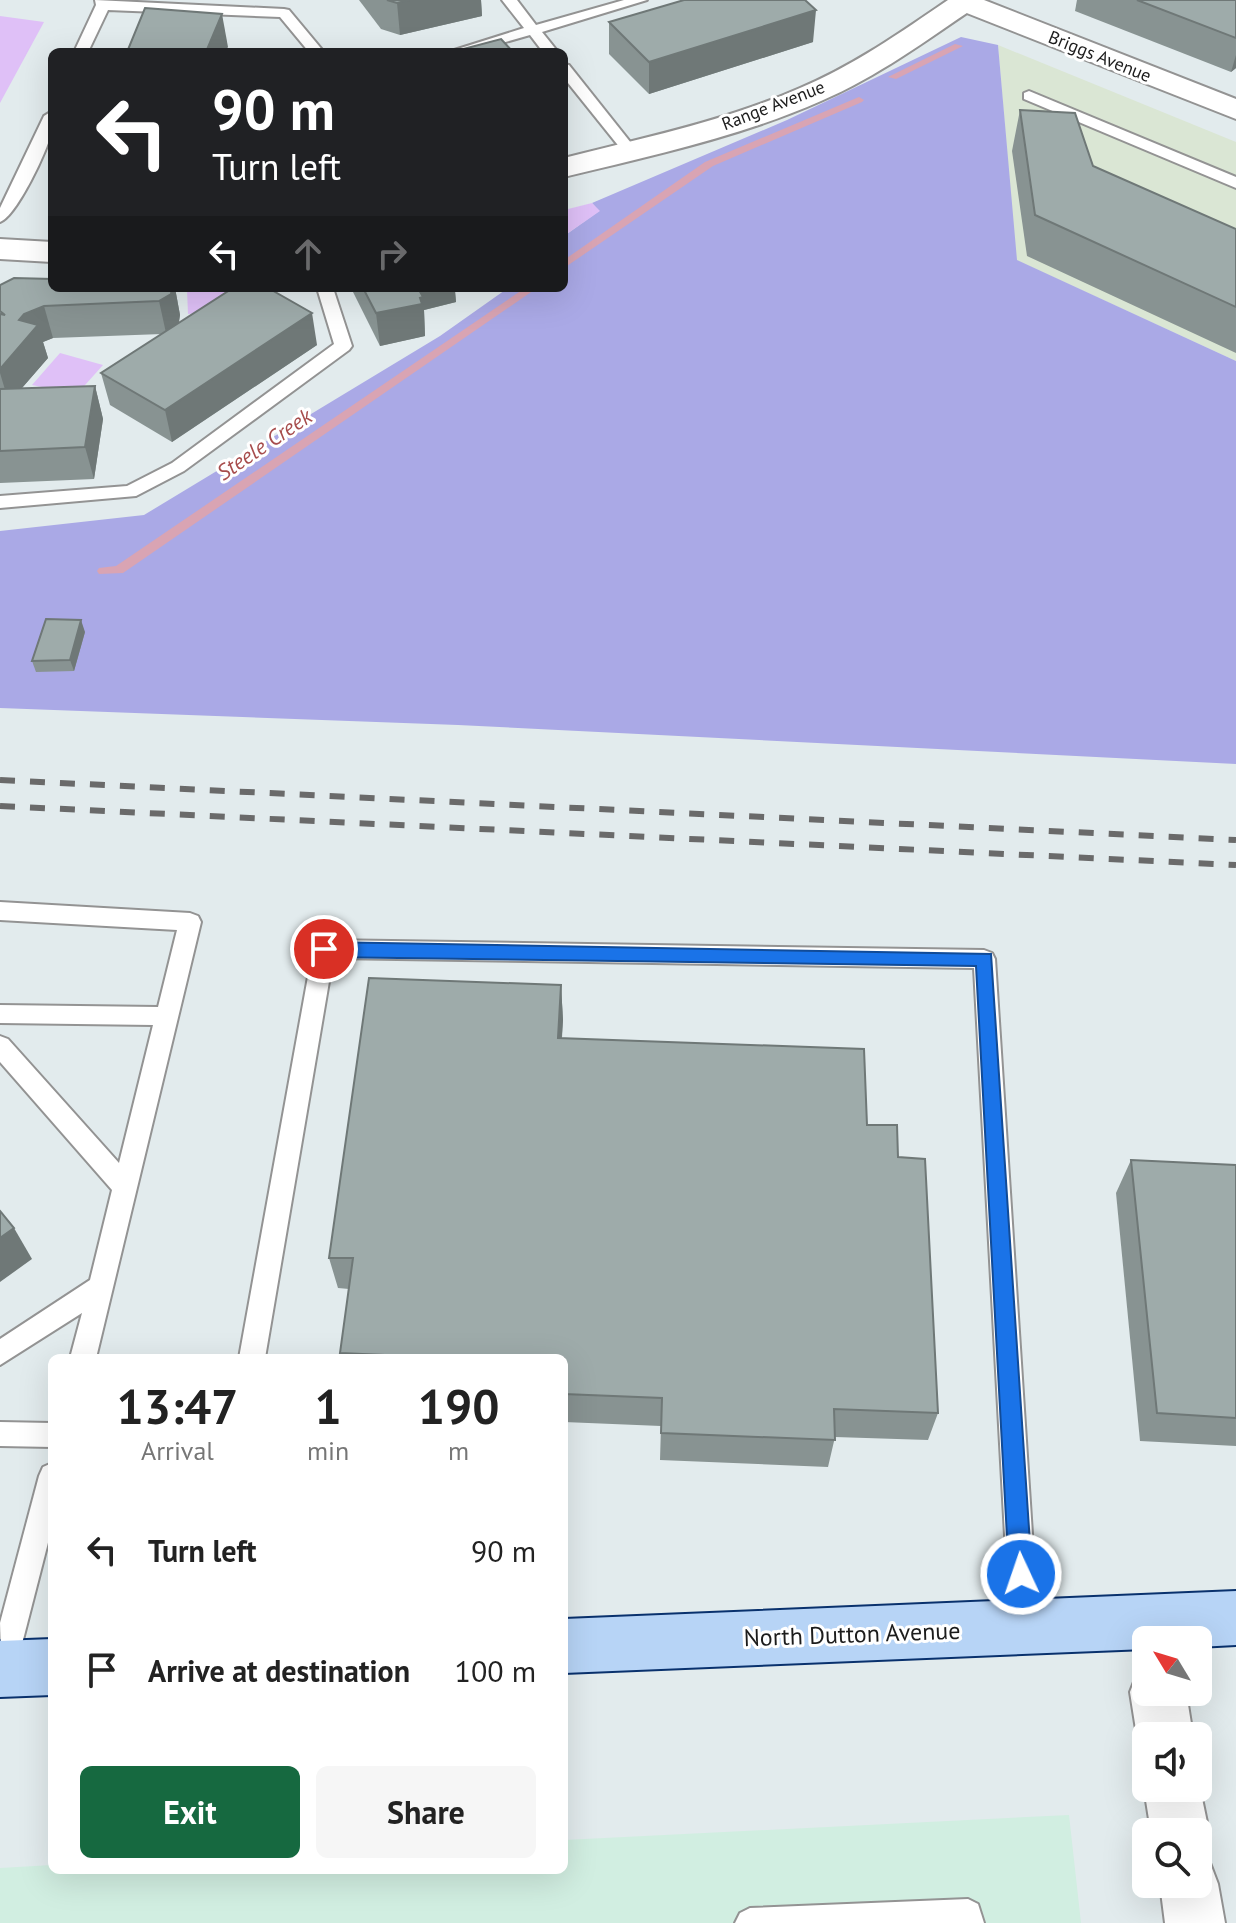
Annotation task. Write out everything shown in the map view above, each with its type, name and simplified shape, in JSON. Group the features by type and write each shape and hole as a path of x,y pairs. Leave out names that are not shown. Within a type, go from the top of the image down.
{"main road":[{"name":"North Dutton Avenue","path":"1182,1626 1236,1618"},
{"name":"North Dutton Avenue","path":"568,1646 1024,1627 1132,1630"}],"street":[{"name":"Briggs Avenue","path":"965,1 1236,109"},
{"name":"Range Avenue","path":"568,167 708,130 810,95 866,65 965,1"},
{"path":"0,249 48,252"},
{"path":"1191,1898 1195,1923"}],"lane":[{"path":"509,0 548,48"},
{"path":"471,48 640,0"},
{"path":"83,48 102,2 284,13 314,48"},
{"path":"568,73 630,151"},
{"path":"1029,96 1236,183"},
{"path":"0,217 9,208 48,125"},
{"path":"0,502 130,492 178,467 343,346 326,292"},
{"path":"0,911 190,922 84,1354"},
{"path":"253,1354 324,949 984,959 1024,1627"},
{"path":"0,1014 167,1016"},
{"path":"0,1046 124,1186"},
{"path":"0,1353 101,1286"},
{"path":"0,1434 48,1435"},
{"path":"18,1668 48,1499"},
{"path":"750,1923 968,1914 969,1923"}],"shaded area":[{"path":"0,16 44,22 0,103"},
{"path":"961,37 998,45 1017,260 1236,361 1236,764 458,725 0,708 0,531 144,515 440,336 502,292 568,292 568,233 599,211 592,203 787,120"},
{"path":"998,45 1236,142 1236,361 1016,260"},
{"path":"592,203 600,211 568,233 568,209"},
{"path":"187,292 250,292 248,310 188,314"},
{"path":"60,353 103,365 77,394 32,385"},
{"path":"1069,1815 1081,1923 0,1923 0,1868 48,1865 48,1874 568,1874 568,1840"}],"building":[{"path":"684,0 805,0 816,10 649,62 609,22"},
{"path":"1137,0 1236,0 1236,38"},
{"path":"145,8 222,14 208,48 129,48"},
{"path":"501,39 509,48 467,48"},
{"path":"1020,110 1075,113 1093,166 1236,229 1236,307 1035,215"},
{"path":"14,278 48,279 48,292 171,292 159,301 44,306 24,314 19,320 38,325 0,369 0,314 5,315 0,311 0,285"},
{"path":"227,292 275,292 312,313 165,410 101,373"},
{"path":"365,292 420,292 423,297 420,298 422,304 376,313"},
{"path":"95,386 85,447 0,451 0,389"},
{"path":"46,619 81,620 70,660 32,661"},
{"path":"369,978 561,985 558,1038 864,1049 867,1125 897,1125 898,1157 925,1159 938,1413 834,1409 835,1440 661,1433 662,1398 568,1394 568,1354 340,1353 353,1258 329,1258"},
{"path":"1131,1160 1236,1165 1236,1418 1157,1413"},
{"path":"0,1211 14,1228 0,1238"}],"waterway":[{"name":"Steele Creek","path":"893,77 958,46"},
{"name":"Steele Creek","path":"568,262 709,164 859,100"},
{"name":"Steele Creek","path":"103,571 119,570 526,292"}],"railway":[{"path":"0,780 1236,840"},
{"path":"0,806 1236,865"}],"route":[{"path":"324,949 984,959 1021,1574"}]}
